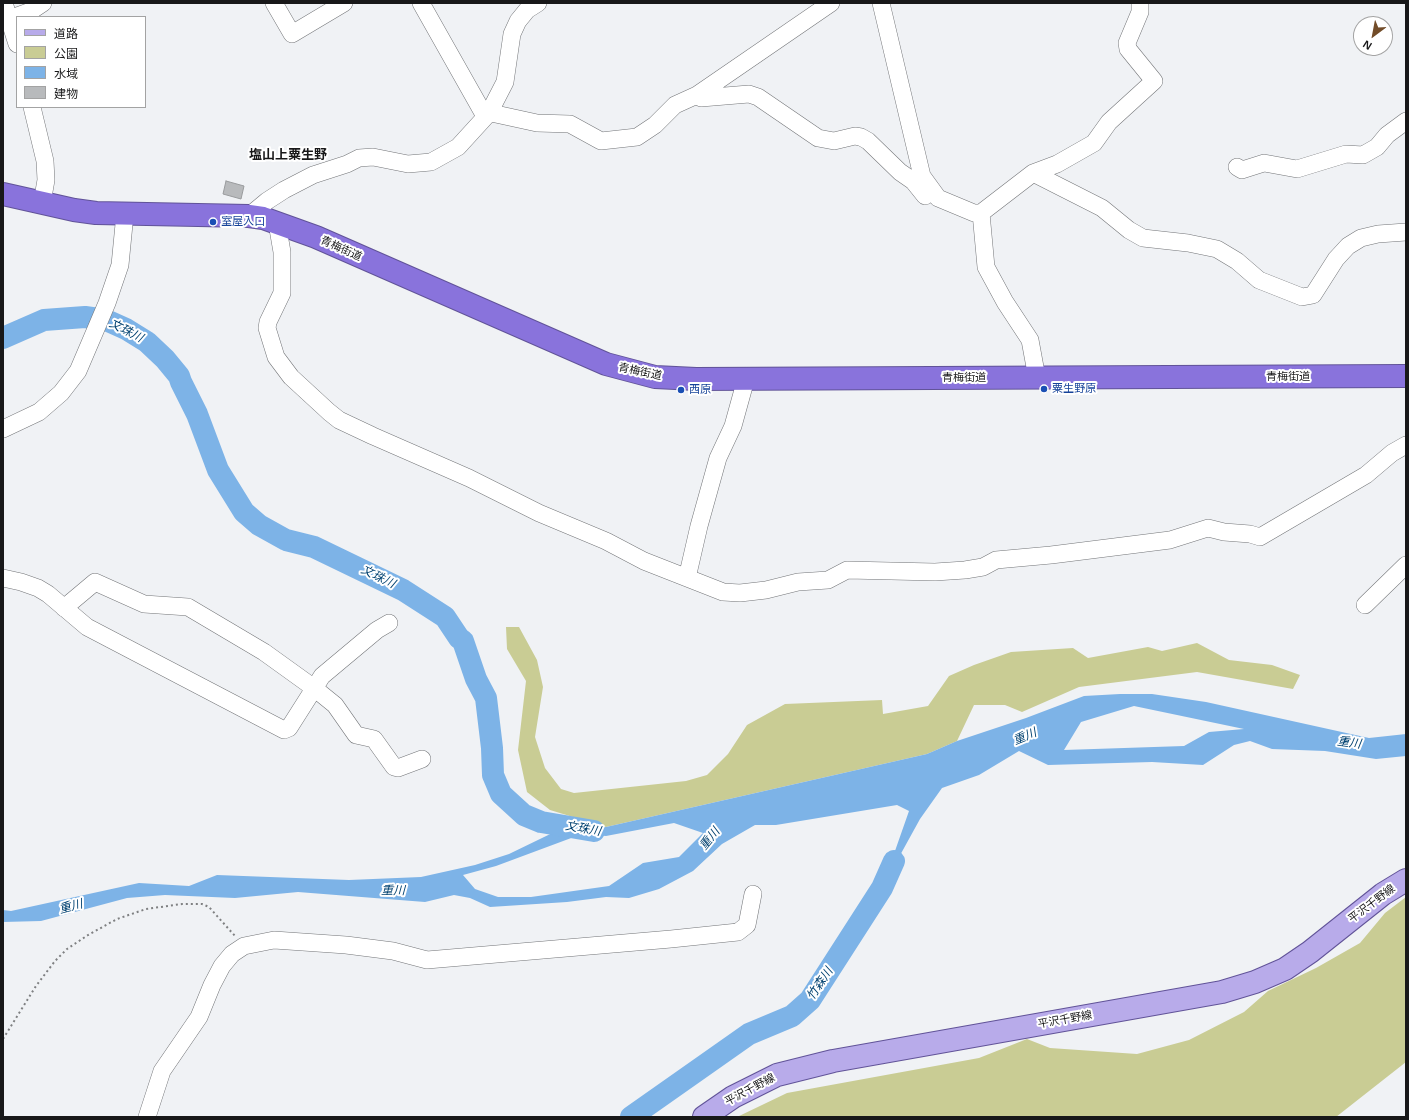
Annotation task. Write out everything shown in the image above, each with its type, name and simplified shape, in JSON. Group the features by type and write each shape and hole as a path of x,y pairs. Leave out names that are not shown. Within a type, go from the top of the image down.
{"highway":[{"name":"青梅街道","path":"3,194 74,210 124,214 249,216 277,223 316,237 606,364 655,377 746,379 1406,376"}],"main road":[{"name":"平沢千野線","path":"704,1117 733,1097 777,1075 833,1061 1222,992 1255,982 1285,969 1310,952 1383,894 1406,880"}],"street":[{"path":"4,3 16,40"},
{"path":"18,16 31,11 43,3"},
{"path":"274,3 292,34 344,3"},
{"path":"421,3 482,111 537,123 570,124 601,141 637,136 655,125 676,105 698,95 831,3"},
{"path":"249,216 267,201 284,190 313,176 347,164 359,158 373,157 408,164 431,162 458,146 489,113 505,82 512,34 518,21 527,10 538,3"},
{"path":"881,3 922,176 938,198 974,213 981,213 1033,173 1057,164 1094,143 1109,122 1154,80 1128,49 1127,44 1140,12 1140,3"},
{"path":"10,19 16,17"},
{"path":"698,95 702,98 749,94 758,97 818,138 834,141 854,136 862,137 900,172 914,181 932,204 945,209 953,204"},
{"path":"32,108 45,161 46,180 42,203"},
{"path":"1237,167 1242,170 1264,163 1297,169 1346,154 1363,155 1377,148 1387,135 1406,121"},
{"path":"1033,173 1102,208 1129,230 1143,238 1217,248 1237,261 1259,280 1302,297 1313,295 1336,259 1348,246 1361,238 1378,234 1406,232"},
{"path":"981,213 986,267 1004,302 1030,340 1036,378"},
{"path":"3,429 39,412 61,393 78,371 107,303 120,265 124,214"},
{"path":"277,223 282,252 282,293 268,322 267,328 276,357 291,377 329,412 339,420 469,478 539,513 606,541 644,561 723,592 740,593 766,590 798,582 828,580 847,570 935,572 965,570 983,567 996,560 1051,555 1170,540 1208,528 1224,532 1250,534 1260,537 1366,475 1392,453 1406,445"},
{"path":"687,578 699,526 718,458 733,426 746,379"},
{"path":"1365,605 1406,565"},
{"path":"3,578 38,588 87,627 284,730 289,728 322,676 377,630 389,624"},
{"path":"64,608 95,582 144,604 188,607 264,652 314,688 335,705 356,735 374,739 394,767 398,768 422,759"},
{"path":"147,1117 162,1071 199,1017 212,985 222,966 232,954 244,946 274,940 346,945 393,951 427,960 671,939 738,932 747,925 753,894"}],"path":[{"path":"3,1039 36,986 55,961 68,949 88,935 117,920 146,909 182,904 202,904 209,907 244,946"}],"green space":[{"path":"506,627 519,627 537,660 543,687 535,737 545,768 561,789 574,793 686,781 707,775 728,754 747,725 785,704 882,700 883,714 928,706 949,676 974,665 1011,652 1073,648 1088,658 1148,647 1162,651 1197,643 1229,660 1272,665 1300,675 1293,689 1197,672 1079,687 1022,712 1005,705 974,705 957,741 927,754 606,827 550,810 527,792 518,750 526,681 507,649"},
{"path":"1406,897 1406,1062 1336,1117 737,1117 787,1093 979,1058 1027,1039 1050,1048 1137,1054 1189,1040 1244,1012 1268,991 1316,968 1360,943 1385,913"}],"water":[{"name":"重川","path":"1152,694 1206,702 1369,738 1406,734 1406,756 1376,759 1325,751 1272,749 1250,741 1234,745 1203,765 1152,762 1048,765 1019,751 979,775 942,788 920,819 882,888 909,811 897,805 776,825 755,825 722,844 693,871 659,889 629,898 606,897 567,902 490,907 470,898 454,895 425,902 298,892 235,898 165,895 127,898 41,921 3,922 3,910 11,911 139,883 189,886 217,875 349,880 421,877 475,865 509,854 573,823 606,827 927,754 957,741 1026,718 1084,696","holes":["1134,706 1244,729 1209,732 1184,746 1064,750 1081,722","674,823 703,833 679,857 643,863 609,886 531,897 498,897 475,889 463,875 496,866 582,834 606,836"]}],"building":[{"path":"226,181 244,186 241,199 223,194"}],"waterway":[{"name":"文珠川","path":"3,338 44,320 85,317 106,320 126,329 147,342 165,359 179,376 197,414 218,470 244,512 259,525 286,540 314,547 403,590 445,617 459,638 463,641 476,679 486,698 492,748 493,775 501,794 524,815 541,822 594,831"},
{"name":"竹森川","path":"631,1117 749,1034 792,1016 810,1000 882,888 894,861"}],"place":[{"name":"室屋入口","path":"213,222"},
{"name":"粟生野原","path":"1044,389"},
{"name":"西原","path":"681,390"}],"district":[{"name":"塩山上粟生野","path":"288,155"}]}
